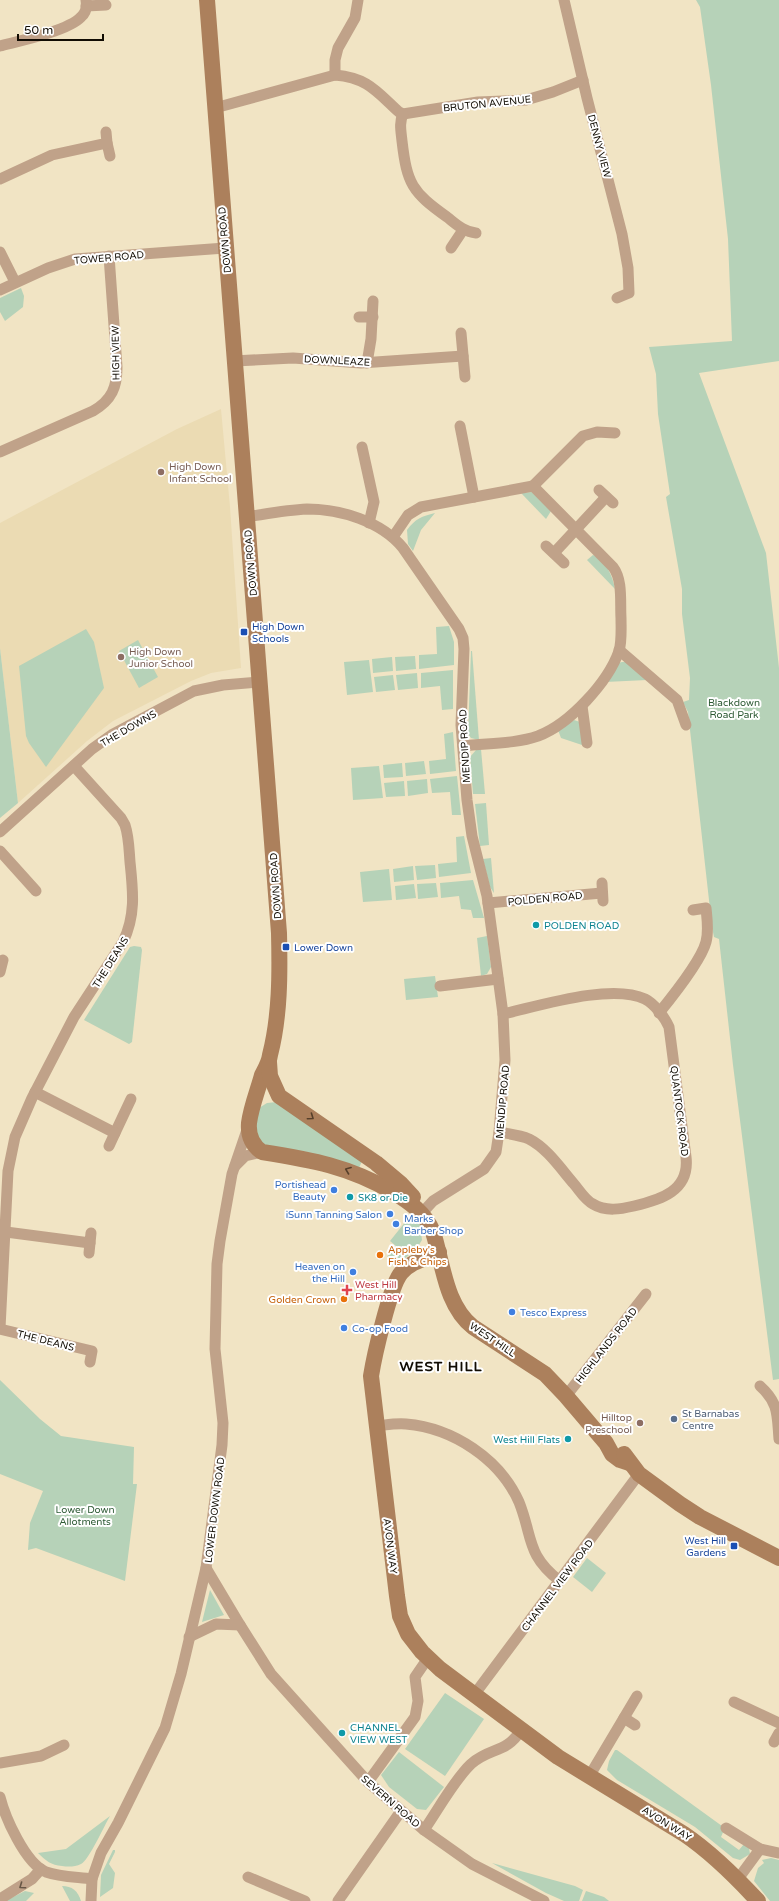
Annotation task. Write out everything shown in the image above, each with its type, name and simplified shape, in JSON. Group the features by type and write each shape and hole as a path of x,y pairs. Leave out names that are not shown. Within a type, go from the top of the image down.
{"street":[{"name":"DOWN ROAD","path":"207,0 279,947 278,1004 269,1061 263,1074 250,1120"},
{"path":"335,75 335,60 338,48 355,18 358,0"},
{"name":"DENNY VIEW","path":"564,0 622,234 632,293 617,298"},
{"path":"0,45 64,27 81,17 86,3 106,5"},
{"path":"215,108 335,75 353,77 363,81 403,114 400,122 405,162 412,187 426,202 463,230 476,233"},
{"name":"BRUTON AVENUE","path":"403,114 475,102 526,100 554,92 583,80"},
{"path":"0,179 52,156 84,147 107,137 110,156"},
{"path":"451,248 463,230"},
{"name":"TOWER ROAD","path":"0,290 15,282 71,260 225,248"},
{"path":"0,252 15,282"},
{"name":"HIGH VIEW","path":"0,452 93,411 102,406 113,393 117,367 109,256"},
{"path":"367,362 373,317 373,301"},
{"path":"359,317 373,317"},
{"path":"461,333 465,377"},
{"name":"DOWNLEAZE","path":"234,361 293,358 367,362 463,356"},
{"path":"460,426 474,497"},
{"path":"393,537 403,521 416,510 533,486 583,436 594,432 614,434"},
{"path":"362,447 374,502 369,523"},
{"path":"463,746 538,736 561,723 582,706 610,667 619,650 621,619 617,575 612,567 533,486"},
{"path":"564,563 550,550 575,530 606,497"},
{"name":"MENDIP ROAD","path":"246,517 311,509 347,515 369,523 393,537 403,548 451,617 463,638 464,649 461,719 472,836 488,903 502,1014 505,1054 496,1152 486,1167 420,1211"},
{"path":"619,650 677,700 686,724"},
{"name":"THE DOWNS","path":"0,832 98,745 114,734 194,691 223,685 260,682"},
{"path":"582,706 587,743"},
{"name":"THE DEANS","path":"74,766 121,818 125,825 133,888 133,910 129,929 124,942 74,1017 20,1124 10,1155 0,1328 92,1352"},
{"path":"0,851 36,891"},
{"name":"POLDEN ROAD","path":"488,903 602,892"},
{"path":"659,1013 700,956 705,944 708,928 706,908 694,910"},
{"path":"440,986 498,979"},
{"name":"QUANTOCK ROAD","path":"499,1132 532,1140 554,1161 588,1200 597,1206 618,1210 656,1201 670,1193 682,1179 686,1160 669,1027 659,1013 644,999 629,995 588,995 502,1014"},
{"path":"262,1152 256,1148 251,1139 250,1120 263,1101 279,1096 270,1076 269,1061"},
{"path":"35,1092 115,1133"},
{"name":"WEST HILL","path":"279,1096 376,1163 404,1187 412,1197 433,1232 451,1295 462,1317 473,1327 545,1374 566,1396 606,1443 615,1456 620,1460 634,1468 700,1517 779,1558"},
{"path":"109,1146 131,1099"},
{"name":"LOWER DOWN ROAD","path":"91,1901 92,1879 101,1852 118,1823 165,1728 176,1694 206,1568 223,1423 215,1349 220,1241 232,1174 250,1120"},
{"name":"WEST HILL","path":"232,1174 240,1160 249,1155 262,1152 327,1164 344,1168 366,1177 406,1199 420,1211"},
{"path":"366,1177 376,1163"},
{"path":"6,1232 90,1243"},
{"name":"AVON WAY","path":"438,1252 406,1268 399,1277 395,1286 372,1366 371,1382 400,1616 408,1634 428,1658 474,1695 558,1757 590,1775 705,1848 738,1879 758,1901"},
{"name":"HIGHLANDS ROAD","path":"566,1396 646,1294"},
{"path":"760,1386 769,1394 776,1404 779,1439"},
{"path":"376,1426 407,1424 436,1430 459,1439 482,1455 502,1476 514,1493 538,1560 548,1572 560,1581"},
{"name":"CHANNEL VIEW ROAD","path":"474,1695 560,1581 634,1468"},
{"name":"SEVERN ROAD","path":"206,1568 271,1674 368,1782 424,1830 472,1864 544,1901"},
{"path":"189,1637 216,1624 240,1625"},
{"path":"368,1782 415,1717 418,1700 415,1677 428,1658"},
{"path":"590,1775 637,1696"},
{"path":"734,1702 779,1724"},
{"path":"624,1718 635,1726"},
{"path":"424,1830 470,1765 482,1756 510,1744 521,1730"},
{"path":"0,1763 56,1753 64,1745"},
{"path":"0,1797 3,1814 28,1854 41,1868 49,1872 92,1879"},
{"path":"338,1901 401,1811"},
{"path":"726,1828 760,1849 779,1853"},
{"path":"738,1879 760,1849"},
{"path":"0,1900 32,1879 41,1868"},
{"path":"248,1877 305,1901"}],"shaded area":[{"name":"High Down Junior School","path":"221,409 230,507 241,668 211,673 191,681 113,721 87,741 18,803 0,648 0,523 177,429"}],"green space":[{"name":"Blackdown Road Park","path":"696,0 779,0 779,361 699,373 766,553 779,668 779,1379 773,1380 733,1065 719,939 714,937 712,927 688,712 683,702 689,700 690,678 682,614 682,589 666,497 670,494 658,414 656,374 649,347 732,341 728,239 711,85 700,7"},
{"path":"21,288 24,296 23,307 5,321 0,312 0,298"},
{"path":"532,492 551,511 546,519 521,493"},
{"path":"435,513 421,530 413,551 408,544 407,530 419,518"},
{"path":"593,555 605,564 615,589 587,560"},
{"path":"449,626 454,642 454,665 419,669 419,655 437,654 436,627"},
{"path":"86,629 94,642 104,688 46,767 29,743 26,736 19,666"},
{"path":"138,640 158,677 139,688 119,651"},
{"path":"0,648 18,803 0,818"},
{"path":"471,651 479,740 471,738 468,734"},
{"path":"415,656 416,669 396,671 395,657"},
{"path":"392,657 393,671 373,673 372,659"},
{"path":"369,660 373,692 347,695 344,662"},
{"path":"627,662 647,680 605,682 618,663"},
{"path":"453,670 453,709 442,710 440,686 421,688 421,673"},
{"path":"417,673 418,688 398,690 396,675"},
{"path":"393,675 395,690 376,692 374,677"},
{"path":"574,720 580,722 585,743 582,745 561,738 558,730"},
{"path":"453,732 456,771 430,774 429,761 446,759 444,734"},
{"path":"481,749 485,794 473,794 470,757 476,750"},
{"path":"424,761 426,774 406,776 405,763"},
{"path":"402,763 403,777 384,778 383,765"},
{"path":"379,766 383,798 353,800 351,768"},
{"path":"457,776 461,815 452,815 450,792 432,793 430,779"},
{"path":"427,779 428,793 408,796 407,781"},
{"path":"404,781 405,796 386,797 384,783"},
{"path":"486,803 489,845 480,846 475,804"},
{"path":"464,836 471,873 439,877 438,864 457,862 456,837"},
{"path":"491,858 494,893 490,887 483,859"},
{"path":"435,865 436,878 417,880 415,866"},
{"path":"413,866 414,880 394,882 393,869"},
{"path":"389,869 392,900 363,902 360,872"},
{"path":"473,880 484,918 473,918 471,910 461,909 459,896 441,898 440,883"},
{"path":"436,883 438,897 418,899 417,884"},
{"path":"414,884 416,898 396,900 395,886"},
{"path":"487,936 491,967 487,974 481,976 477,938"},
{"path":"130,947 141,947 142,950 132,1042 129,1044 84,1020"},
{"path":"435,976 438,997 406,1000 404,979"},
{"path":"277,1102 362,1161 359,1168 263,1146 254,1131 259,1108 267,1103"},
{"path":"410,1216 420,1225 422,1240 417,1248 397,1265 387,1257 396,1246 390,1241"},
{"name":"Lower Down Allotments","path":"0,1380 40,1419 61,1436 134,1447 133,1484 137,1484 125,1581 36,1548 28,1550 30,1523 43,1491 0,1474"},
{"path":"587,1558 606,1573 592,1592 573,1577"},
{"path":"210,1590 224,1615 202,1622"},
{"path":"445,1693 484,1719 445,1776 405,1749"},
{"path":"615,1750 722,1826 724,1830 721,1837 739,1850 744,1844 749,1848 750,1854 740,1860 733,1858 695,1827 617,1780 607,1770 609,1761"},
{"path":"399,1752 444,1787 426,1810 417,1809 389,1787 381,1775"},
{"path":"110,1816 92,1850 81,1864 69,1867 55,1865 38,1853 66,1849"},
{"path":"113,1850 115,1850 115,1852 109,1864 115,1873 113,1888 100,1897 101,1875"},
{"path":"771,1858 779,1860 779,1901 770,1901 754,1881 758,1868 764,1863 762,1860"},
{"path":"492,1863 575,1886 583,1890 579,1901 564,1901 546,1893"},
{"path":"62,1886 69,1887 74,1890 78,1894 81,1901 70,1901"},
{"path":"25,1891 34,1893 26,1901 5,1901"},
{"path":"586,1891 604,1897 609,1901 582,1901"}],"place":[{"name":"High Down Infant School","path":"161,472"},
{"name":"High Down Schools","path":"244,632"},
{"name":"High Down Junior School","path":"121,657"},
{"name":"POLDEN ROAD","path":"536,925"},
{"name":"Lower Down","path":"286,947"},
{"name":"Portishead Beauty","path":"334,1190"},
{"name":"SK8 or Die","path":"350,1197"},
{"name":"iSunn Tanning Salon","path":"390,1214"},
{"name":"Marks Barber Shop","path":"396,1224"},
{"name":"Appleby's Fish & Chips","path":"380,1255"},
{"name":"Heaven on the Hill","path":"353,1272"},
{"name":"West Hill Pharmacy","path":"347,1290"},
{"name":"Golden Crown","path":"344,1299"},
{"name":"Tesco Express","path":"512,1312"},
{"name":"Co-op Food","path":"344,1328"},
{"name":"St Barnabas Centre","path":"674,1419"},
{"name":"Hilltop Preschool","path":"640,1423"},
{"name":"West Hill Flats","path":"568,1439"},
{"name":"West Hill Gardens","path":"734,1546"},
{"name":"CHANNEL VIEW WEST","path":"342,1733"}],"district":[{"name":"WEST HILL","path":"441,1366"}]}
